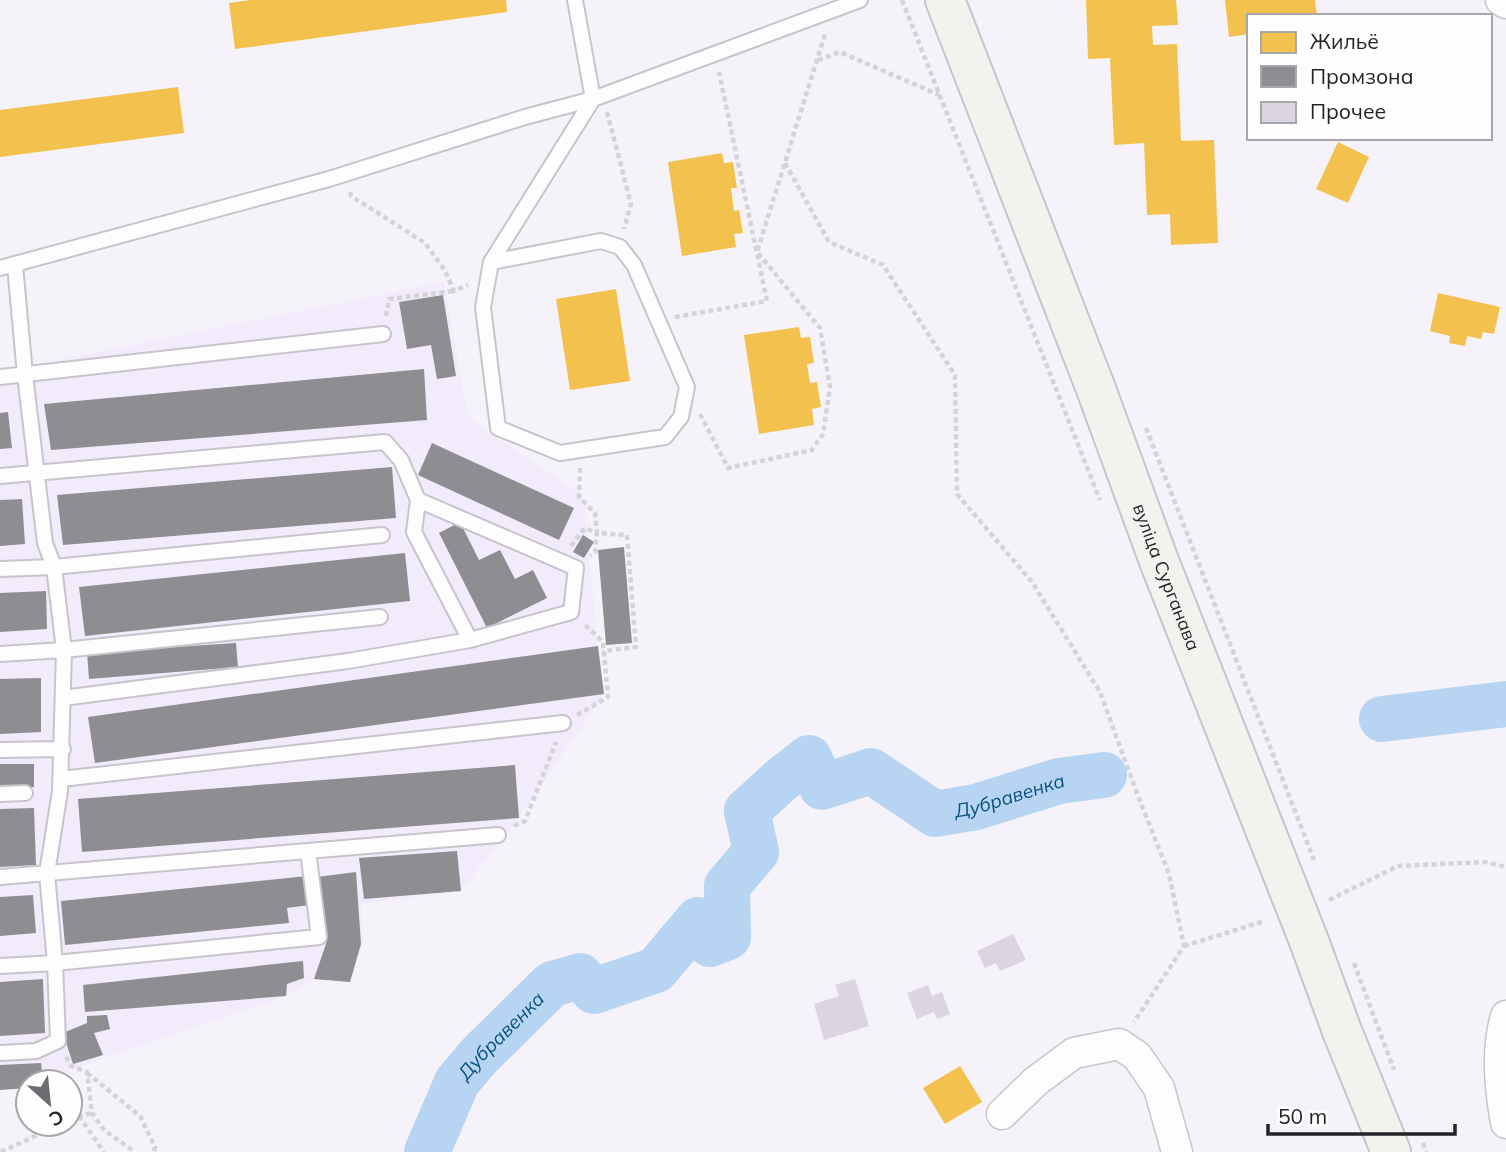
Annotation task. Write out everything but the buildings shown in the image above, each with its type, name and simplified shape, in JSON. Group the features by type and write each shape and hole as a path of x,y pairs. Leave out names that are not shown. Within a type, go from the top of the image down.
{"main road":[{"name":"вуліца Сурганава","path":"946,0 1096,389 1159,561 1342,1031 1406,1146"}],"street":[{"path":"1501,0 1506,4"},
{"path":"1506,1016 1501,1035 1501,1092 1506,1123"},
{"path":"1002,1114 1036,1081 1074,1053 1119,1044 1137,1056 1159,1088 1177,1152"}],"lane":[{"path":"490,269 601,242 620,247 634,265 687,387 681,417 665,437 560,453 498,428 482,307 490,269 598,97 575,0"},
{"path":"0,268 345,174 525,117 598,97 860,0"},
{"path":"0,1053 36,1051 58,1041 55,963 47,873 61,779 65,650 54,567 45,543 15,265"},
{"path":"0,377 383,334"},
{"path":"0,476 386,442 401,460 418,500 414,532 470,640"},
{"path":"63,698 348,661 470,640 571,612 576,568 418,500"},
{"path":"0,569 54,567 382,535"},
{"path":"0,654 65,650 380,617"},
{"path":"61,779 563,723"},
{"path":"0,750 63,749"},
{"path":"0,794 26,793"},
{"path":"0,877 498,835"},
{"path":"0,966 319,937 308,851"}],"path":[{"path":"757,252 832,10"},
{"path":"817,60 839,52 940,95"},
{"path":"658,320 767,301 716,54"},
{"path":"598,97 631,204 620,247"},
{"path":"785,163 829,242 883,265 955,375 957,494 1032,582 1100,692 1169,874 1184,946"},
{"path":"345,174 351,196 425,243 454,291"},
{"path":"687,387 728,468 812,450 823,434 830,387 820,328 757,252"},
{"path":"383,334 390,299 454,291 490,269"},
{"path":"1144,422 1314,861"},
{"path":"581,450 579,497 595,513 597,533"},
{"path":"560,560 585,528 597,533 627,535 636,647 603,651"},
{"path":"1329,900 1398,866 1485,862 1506,867"},
{"path":"1119,1044 1184,946 1265,921"},
{"path":"1353,963 1397,1076"},
{"path":"58,1041 71,1066 87,1072 140,1115 155,1147 154,1152"},
{"path":"87,1072 92,1113 104,1130 135,1152"},
{"path":"84,1114 92,1113"},
{"path":"84,1122 104,1152"},
{"path":"1,1152 31,1138"},
{"path":"1406,1146 1426,1152"}],"shaded area":[{"path":"444,282 468,417 583,496 604,694 519,818 461,891 361,904 363,942 350,982 314,979 286,996 76,1068 14,1068 14,1089 0,1090 0,372"}],"waterway":[{"name":"Дубравенка","path":"1382,719 1506,704"},
{"name":"Дубравенка","path":"427,1152 457,1082 479,1056 552,984 580,976 594,991 656,970 698,920 710,944 728,937 727,886 756,852 747,811 809,758 822,787 871,771 935,814 976,807 1059,781 1104,775"}]}
